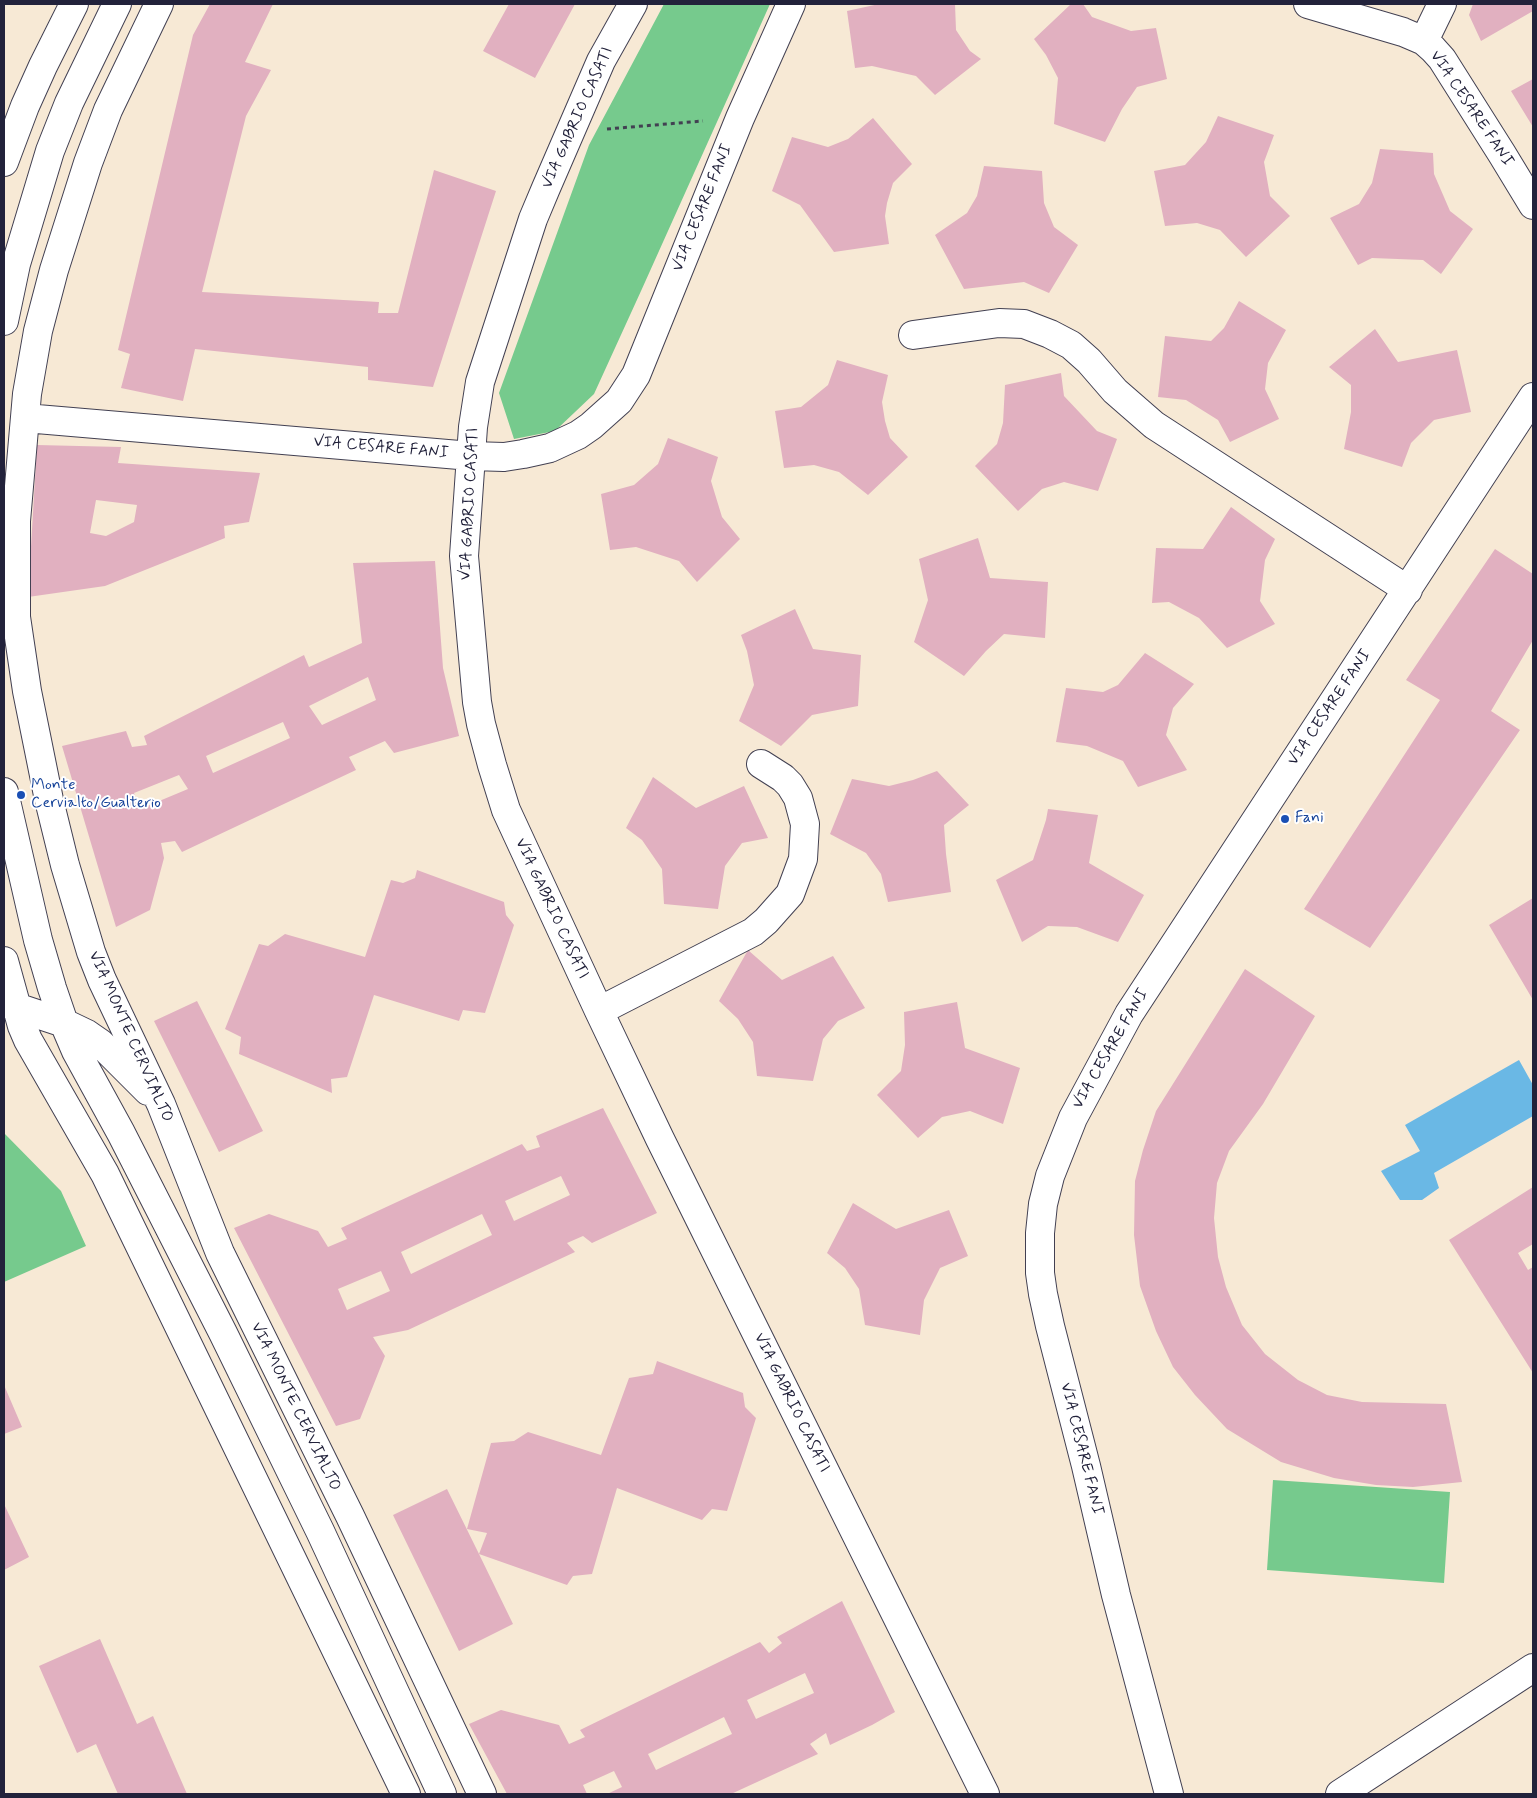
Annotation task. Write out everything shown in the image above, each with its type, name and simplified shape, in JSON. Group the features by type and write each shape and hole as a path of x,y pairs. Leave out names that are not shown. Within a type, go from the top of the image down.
{"street":[{"path":"4,162 25,106 74,4"},
{"path":"4,321 16,264 50,151 69,103 117,4"},
{"name":"VIA MONTE CERVIALTO","path":"159,4 108,110 88,163 67,224 38,330 25,418 16,521 18,635 27,691 51,809 65,865 91,952 113,1004 161,1104 220,1253 350,1516 482,1794"},
{"name":"VIA GABRIO CASATI","path":"633,4 601,61 533,219 480,382 472,427 464,556 464,573 477,702 485,741 498,786 515,832 599,1011 985,1794"},
{"name":"VIA CESARE FANI","path":"25,418 471,456 523,454 562,443 591,426 619,401 636,375 740,118 791,4"},
{"name":"VIA CESARE FANI","path":"1308,4 1403,32 1424,41 1442,59 1533,206"},
{"path":"1424,41 1442,4"},
{"path":"913,335 999,323 1024,324 1050,334 1071,345 1089,361 1115,391 1154,425 1408,590"},
{"name":"VIA CESARE FANI","path":"1169,1794 1116,1595 1086,1466 1050,1326 1040,1273 1040,1234 1043,1204 1050,1176 1073,1118 1129,1014 1533,397"},
{"path":"599,1011 753,932 766,921 790,894 800,872 803,859 805,824 798,798 790,785 761,764"},
{"name":"VIA MONTE CERVIALTO","path":"4,792 38,940 64,1023 76,1051 223,1333 320,1531 442,1794"},
{"path":"4,961 10,1006 105,1174 406,1794"},
{"path":"10,1006 64,1023 87,1034 100,1043 161,1104"},
{"path":"1340,1794 1533,1668"}],"path":[{"path":"569,132 740,118"}],"green space":[{"path":"664,4 770,4 594,394 555,431 514,439 499,393 589,145"},
{"path":"4,1133 61,1191 86,1246 4,1282"},
{"path":"1273,1480 1450,1492 1444,1583 1267,1570"}],"water":[{"path":"1519,1060 1533,1085 1533,1116 1434,1173 1439,1188 1422,1200 1400,1200 1381,1171 1420,1151 1405,1125"}],"building":[{"path":"210,4 273,4 245,62 271,70 246,116 202,292 379,302 378,313 398,313 434,170 496,191 433,387 368,380 368,367 195,349 183,401 121,388 130,354 118,350 193,35"},
{"path":"509,4 575,4 535,78 483,51"},
{"path":"879,4 955,4 956,30 970,51 981,59 935,95 916,76 872,66 855,68 847,11"},
{"path":"1071,4 1083,4 1092,17 1131,31 1156,28 1167,79 1137,87 1122,109 1105,142 1054,124 1058,78 1046,55 1034,39"},
{"path":"1473,4 1533,4 1533,11 1481,41 1469,15"},
{"path":"1533,79 1533,127 1511,91"},
{"path":"1218,116 1274,135 1264,162 1270,196 1290,216 1246,257 1220,230 1197,223 1165,226 1154,171 1185,165 1206,142"},
{"path":"873,118 912,164 893,183 887,203 885,216 889,244 834,252 800,205 772,191 792,137 828,147 848,139"},
{"path":"1380,149 1433,153 1434,174 1450,211 1473,229 1441,274 1423,260 1372,258 1358,265 1330,218 1359,204 1372,183"},
{"path":"984,166 1042,171 1044,203 1054,227 1078,245 1049,293 1024,282 964,289 935,235 967,213 977,196"},
{"path":"1239,301 1286,330 1268,363 1265,389 1279,419 1230,442 1218,420 1186,400 1158,397 1165,336 1211,341 1224,328"},
{"path":"1375,329 1398,362 1457,350 1471,412 1434,420 1411,443 1402,467 1344,449 1351,412 1351,385 1329,367"},
{"path":"837,360 888,375 882,402 885,421 890,438 908,457 868,495 839,472 814,465 784,468 775,411 801,407 828,385"},
{"path":"1061,373 1064,396 1097,431 1117,439 1098,491 1064,482 1042,489 1018,511 975,466 997,444 1003,423 1005,385"},
{"path":"668,438 718,457 711,481 722,517 740,539 697,582 679,561 636,547 610,550 601,494 634,485 658,464"},
{"path":"37,445 121,447 118,463 260,473 249,522 224,526 225,538 105,586 28,597","holes":["96,500 137,505 134,522 106,536 90,533"]},
{"path":"1231,507 1275,539 1265,560 1260,601 1275,624 1227,648 1199,618 1169,602 1152,603 1156,548 1203,549"},
{"path":"978,538 990,578 1048,582 1045,638 1004,634 964,676 914,642 928,600 919,559"},
{"path":"1495,549 1533,574 1533,640 1491,711 1520,730 1370,948 1304,909 1440,700 1406,680"},
{"path":"435,561 443,668 459,736 394,753 385,741 349,757 356,770 182,852 175,841 161,843 164,858 150,910 116,927 62,746 126,731 132,747 147,745 144,736 304,655 309,667 362,643 353,563","holes":["368,677 376,700 322,725 309,706","283,722 290,738 213,773 206,756","179,775 188,789 140,809 134,793"]},
{"path":"795,609 813,649 861,655 858,706 812,715 781,746 739,721 754,685 747,651 741,635"},
{"path":"1145,653 1194,684 1173,708 1166,735 1187,770 1138,787 1123,761 1087,746 1056,742 1066,688 1103,692 1118,685"},
{"path":"937,771 969,805 944,825 951,892 888,902 881,874 866,853 830,834 852,779 889,786"},
{"path":"653,777 696,808 744,786 768,838 742,843 725,866 718,909 664,904 662,869 642,840 626,828"},
{"path":"1048,809 1098,815 1089,863 1144,895 1118,942 1077,927 1048,926 1022,942 996,880 1033,860"},
{"path":"417,870 504,902 506,915 514,925 485,1013 463,1010 459,1021 374,995 347,1077 331,1079 332,1093 239,1054 241,1037 225,1029 259,944 268,946 285,934 365,957 391,880 403,883 415,878"},
{"path":"1533,898 1533,1000 1489,925"},
{"path":"748,950 782,980 833,956 865,1008 838,1021 823,1039 813,1081 757,1076 753,1042 738,1019 719,1001"},
{"path":"1245,969 1315,1016 1263,1104 1229,1151 1217,1183 1214,1218 1218,1257 1226,1287 1242,1325 1265,1354 1298,1380 1327,1395 1362,1402 1446,1404 1462,1482 1413,1487 1376,1485 1334,1478 1281,1462 1227,1429 1195,1395 1173,1367 1156,1331 1140,1286 1134,1235 1135,1181 1156,1111"},
{"path":"197,1001 263,1131 219,1152 154,1021"},
{"path":"957,1002 965,1048 1020,1068 1003,1124 970,1111 942,1117 918,1138 877,1095 901,1071 905,1045 904,1012"},
{"path":"603,1108 657,1213 592,1243 583,1236 567,1243 575,1252 408,1330 373,1337 385,1356 360,1419 336,1426 234,1228 269,1214 318,1231 328,1247 347,1239 341,1228 522,1144 527,1151 540,1147 536,1136","holes":["561,1176 570,1195 514,1221 505,1201","482,1214 492,1235 411,1274 401,1252","381,1271 390,1291 347,1310 338,1289"]},
{"path":"1533,1187 1533,1244 1518,1253 1528,1270 1533,1267 1533,1373 1449,1240"},
{"path":"853,1203 896,1229 949,1210 968,1256 940,1268 924,1300 920,1335 865,1325 859,1289 845,1268 827,1253"},
{"path":"657,1361 743,1393 745,1407 756,1418 727,1511 712,1509 702,1520 617,1488 592,1574 573,1576 567,1585 479,1554 487,1533 467,1529 491,1443 514,1441 528,1432 601,1455 629,1378 653,1374"},
{"path":"4,1385 22,1427 4,1434"},
{"path":"447,1489 513,1624 459,1651 393,1515"},
{"path":"4,1504 29,1557 4,1570"},
{"path":"842,1601 895,1712 830,1745 826,1733 810,1744 818,1754 731,1794 607,1794 622,1787 614,1771 583,1785 587,1794 507,1794 469,1724 501,1710 559,1725 569,1744 585,1737 580,1730 760,1642 769,1653 782,1643 777,1637","holes":["805,1673 814,1693 756,1719 747,1700","724,1717 732,1734 656,1770 648,1754"]},
{"path":"100,1639 137,1724 153,1716 187,1794 118,1794 96,1744 77,1753 39,1666"}],"place":[{"name":"Monte Cervialto/Gualterio","path":"21,795"},
{"name":"Fani","path":"1285,819"}]}
